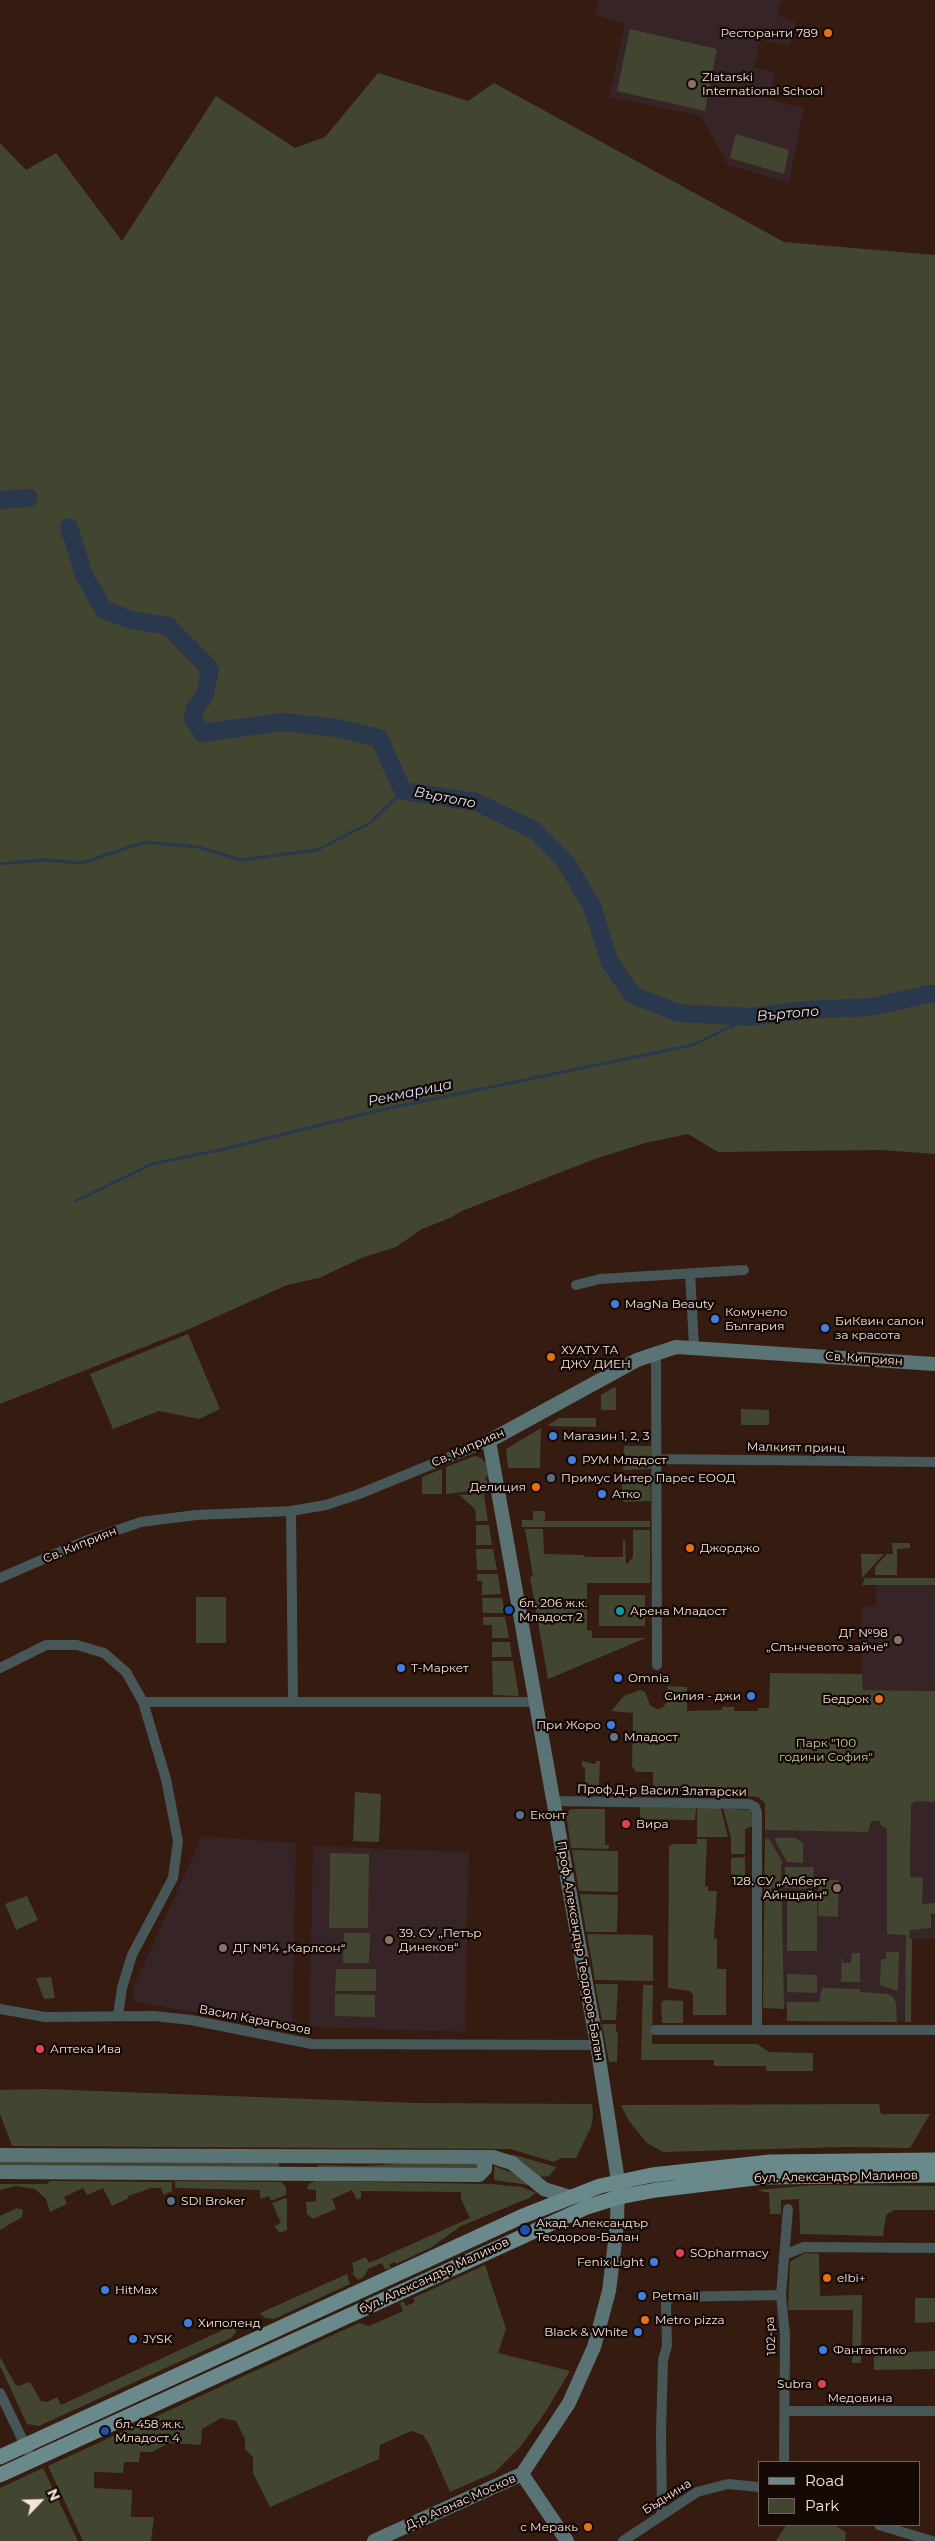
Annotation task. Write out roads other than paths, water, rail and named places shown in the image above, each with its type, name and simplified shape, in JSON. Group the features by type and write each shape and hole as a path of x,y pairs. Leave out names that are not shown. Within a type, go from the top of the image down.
{"main road":[{"name":"бул. Александър Малинов","path":"0,2457 523,2216 570,2197 618,2181 708,2167 770,2162 935,2160"},
{"name":"бул. Александър Малинов","path":"0,2475 586,2207 619,2197 770,2176 935,2175"}],"street":[{"path":"576,1285 600,1279 744,1270"},
{"path":"690,1273 694,1346"},
{"name":"Св. Киприян","path":"0,1578 85,1540 141,1522 196,1515 291,1511 326,1504 359,1494 490,1441 615,1371 656,1352 676,1346 935,1364"},
{"path":"656,1352 657,1666"},
{"name":"Проф. Александър Теодоров-Балан","path":"490,1441 597,2045 619,2197"},
{"name":"Малкият принц","path":"656,1459 935,1462"},
{"path":"291,1511 292,1702"},
{"path":"0,1668 46,1645 77,1645 104,1653 126,1672 143,1702 166,1779 178,1841 173,1878 132,1956 122,1988 118,2015"},
{"path":"143,1702 536,1702"},
{"name":"Проф.Д-р Васил Златарски","path":"554,1801 749,1804 755,1807 758,1813 758,2030"},
{"name":"Васил Карагьозов","path":"0,2009 45,2016 118,2015 191,2020 312,2044 597,2045"},
{"path":"655,2030 935,2030"},
{"path":"0,2155 478,2157 507,2160 544,2189 570,2197"},
{"path":"0,2172 479,2175 485,2169 485,2163 478,2157"},
{"name":"Д-р Атанас Москов","path":"374,2541 522,2474 569,2403 594,2346 609,2291 619,2197"},
{"name":"102-ра","path":"784,2461 785,2335 781,2295 788,2209"},
{"path":"784,2255 804,2247 935,2248"},
{"path":"662,2514 661,2432 663,2360 667,2346 666,2303 671,2297 781,2295"},
{"path":"0,2393 24,2446 32,2453 44,2455"},
{"name":"Медовина","path":"784,2411 935,2411"},
{"path":"522,2474 567,2541"},
{"name":"Бъднина","path":"623,2541 688,2497 707,2488 728,2484 758,2487"},
{"path":"882,2526 932,2541"}],"waterway":[{"name":"Въртопо","path":"0,500 29,498"},
{"name":"Въртопо","path":"69,527 84,575 104,610 132,620 168,626 210,669 205,695 195,708 193,719 202,733 283,722 337,728 379,738 403,791 476,802 534,830 565,861 592,906 610,963 633,995 678,1013 751,1017 806,1010 871,1007 935,994"},
{"path":"0,864 43,860 82,863 145,842 198,847 241,860 317,850 370,823 403,791"},
{"name":"Рекмарица","path":"76,1201 152,1164 229,1148 385,1109 693,1045 751,1017"}],"place":[{"name":"Ресторанти 789","path":"828,33"},
{"name":"Zlatarski International School","path":"692,84"},
{"name":"MagNa Beauty","path":"615,1304"},
{"name":"Комунело България","path":"715,1319"},
{"name":"БиКвин салон за красота","path":"825,1328"},
{"name":"ХУАТУ ТА ДЖУ ДИЕН","path":"551,1357"},
{"name":"Магазин 1, 2, 3","path":"553,1436"},
{"name":"РУМ Младост","path":"572,1460"},
{"name":"Примус Интер Парес ЕООД","path":"551,1478"},
{"name":"Делиция","path":"536,1487"},
{"name":"Атко","path":"602,1494"},
{"name":"Джорджо","path":"690,1548"},
{"name":"бл. 206 ж.к. Младост 2","path":"509,1610"},
{"name":"Арена Младост","path":"620,1611"},
{"name":"ДГ №98 „Слънчевото зайче“","path":"898,1640"},
{"name":"Т-Маркет","path":"401,1668"},
{"name":"Omnia","path":"618,1678"},
{"name":"Силия - джи","path":"751,1696"},
{"name":"Бедрок","path":"879,1699"},
{"name":"При Жоро","path":"611,1725"},
{"name":"Младост","path":"614,1737"},
{"name":"Еконт","path":"520,1815"},
{"name":"Вира","path":"626,1824"},
{"name":"128. СУ „Алберт Айнщайн“","path":"837,1888"},
{"name":"39. СУ „Петър Динеков“","path":"389,1940"},
{"name":"ДГ №14 „Карлсон“","path":"223,1948"},
{"name":"Аптека Ива","path":"40,2049"},
{"name":"SDI Broker","path":"171,2201"},
{"name":"Акад. Александър Теодоров-Балан","path":"525,2230"},
{"name":"SOpharmacy","path":"680,2253"},
{"name":"Fenix Light","path":"654,2262"},
{"name":"elbi+","path":"827,2278"},
{"name":"HitMax","path":"105,2290"},
{"name":"Petmall","path":"642,2296"},
{"name":"Metro pizza","path":"645,2320"},
{"name":"Хиполенд","path":"188,2323"},
{"name":"Black & White","path":"638,2332"},
{"name":"JYSK","path":"133,2339"},
{"name":"Фантастико","path":"823,2350"},
{"name":"Subra","path":"822,2384"},
{"name":"бл. 458 ж.к. Младост 4","path":"105,2431"},
{"name":"с Меракь","path":"588,2527"}],"park label":[{"name":"Парк \"100 години София\"","path":"826,1750"}]}
